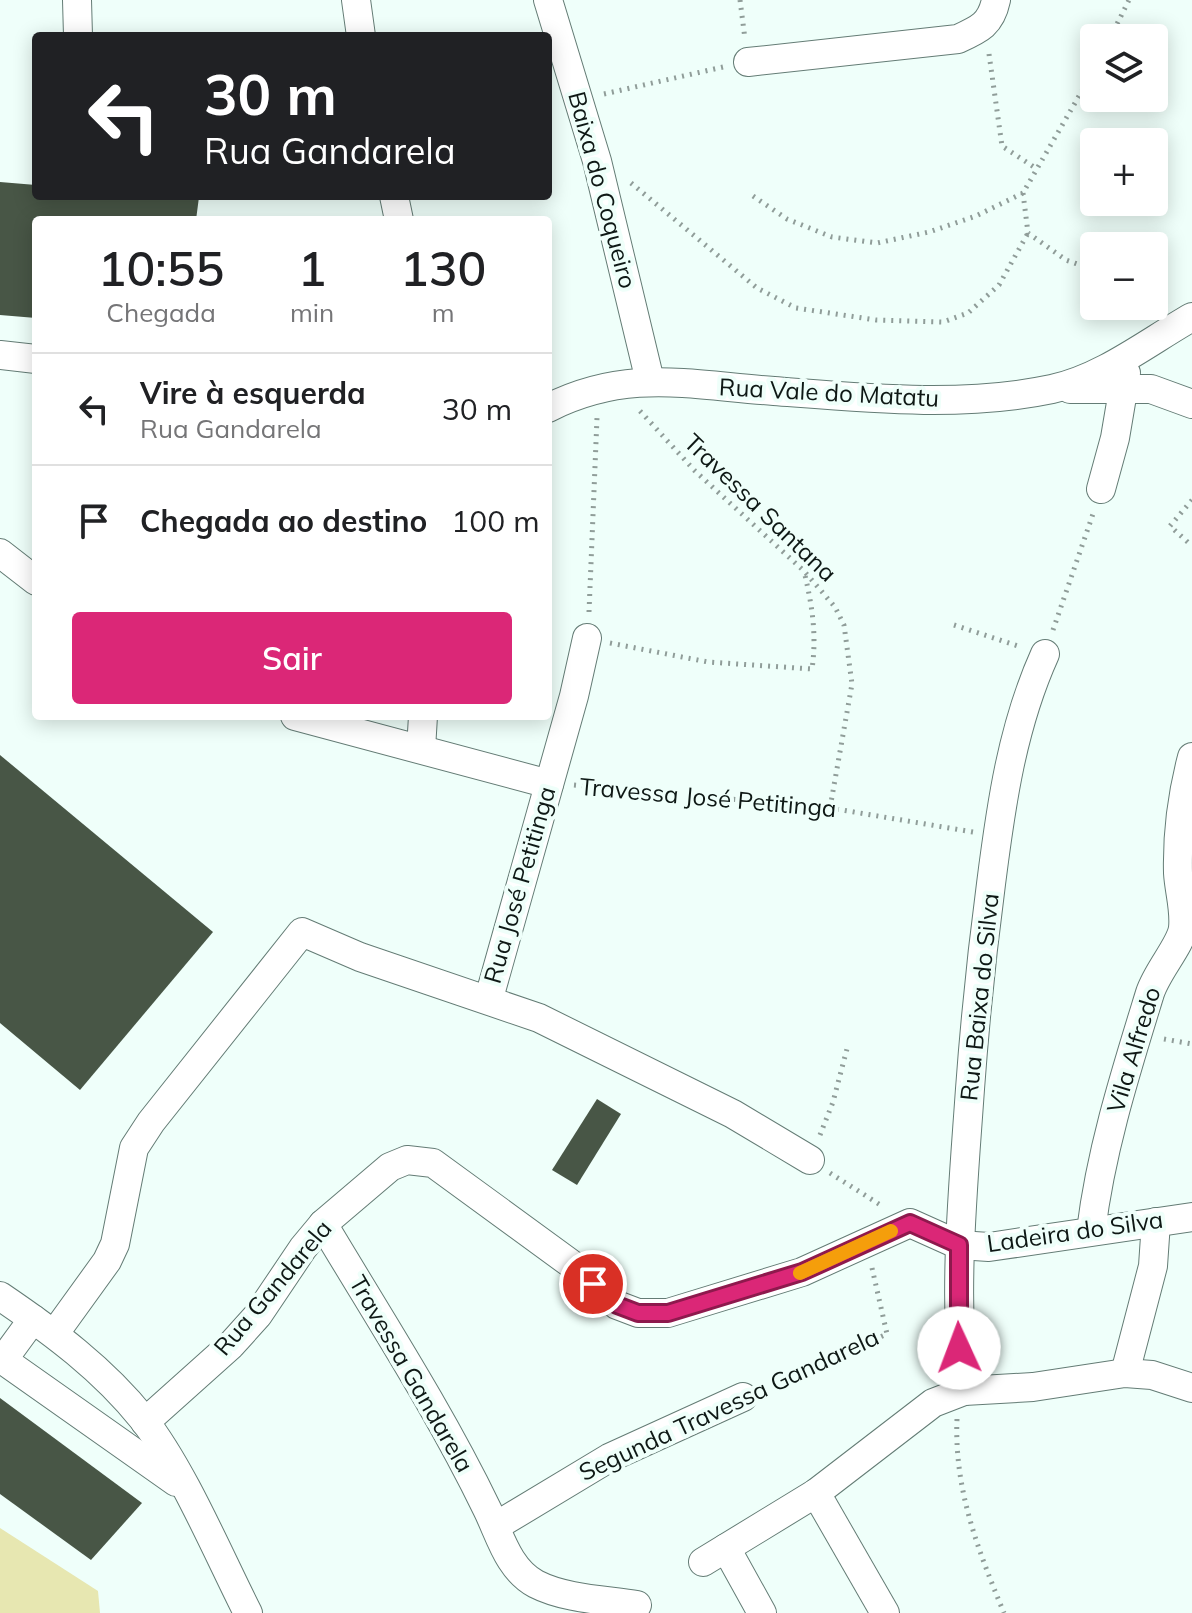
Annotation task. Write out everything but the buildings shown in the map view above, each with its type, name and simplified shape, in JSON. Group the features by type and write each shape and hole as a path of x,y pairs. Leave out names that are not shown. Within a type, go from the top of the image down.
{"street":[{"path":"77,0 78,32"},
{"path":"356,0 360,32"},
{"name":"Baixa do Coqueiro","path":"548,0 597,161 639,382"},
{"path":"748,62 958,39 990,13"},
{"name":"Rua Vale do Matatu","path":"552,406 597,387 639,382 934,401 1053,389 1093,375 1192,317"},
{"path":"0,355 32,359"},
{"path":"1101,489 1125,390 1128,356"},
{"path":"1053,389 1151,389 1192,404"},
{"path":"0,553 32,578"},
{"name":"Rua José Petitinga","path":"44,1326 107,1261 115,1244 134,1148 151,1122 302,932 360,957 489,998 587,638"},
{"name":"Rua Baixa do Silva","path":"964,1391 959,1335 959,1245 977,993 997,836 1014,745 1045,654"},
{"name":"Travessa José Petitinga","path":"310,720 549,784"},
{"path":"421,749 423,720"},
{"name":"Vila Alfredo","path":"1091,1231 1098,1172 1116,1104 1155,979 1181,935 1185,874 1181,801 1192,757"},
{"path":"489,998 539,1018 733,1114 810,1160"},
{"name":"Rua Gandarela","path":"145,1422 231,1345 258,1315 323,1224 390,1167 407,1160 433,1163 570,1263 617,1305 638,1313 668,1313 708,1303 802,1272 910,1223"},
{"name":"Ladeira do Silva","path":"959,1245 989,1247 1192,1217"},
{"path":"1125,1373 1153,1266 1156,1222"},
{"path":"910,1223 959,1245"},
{"name":"Travessa Gandarela","path":"323,1224 464,1461 505,1551 518,1569 536,1584 575,1595 637,1605"},
{"path":"0,1296 95,1367 145,1422 183,1486 248,1613"},
{"path":"44,1326 3,1360 183,1486"},
{"path":"762,1613 714,1555 816,1493 933,1403 964,1391 1033,1387 1125,1373 1152,1375 1192,1388"},
{"name":"Segunda Travessa Gandarela","path":"496,1526 609,1458 743,1397"},
{"path":"816,1493 885,1613"}],"path":[{"path":"579,98 748,62 740,0"},
{"path":"1117,24 1129,0"},
{"path":"990,13 1002,146 1037,169"},
{"path":"753,196 787,219 832,237 877,243 929,232 976,216 1023,193 1080,94"},
{"path":"597,161 628,181 757,288 796,308 876,320 943,322 968,313 999,285 1028,233 1023,193"},
{"path":"1028,233 1066,260 1080,265"},
{"name":"Travessa Santana","path":"639,382 640,412 735,510 804,571 835,607 844,625 850,653 849,705 837,756 830,808"},
{"path":"597,387 594,532 587,638 708,662 812,669 816,641 814,611 804,571"},
{"path":"954,625 1045,654 1101,489"},
{"path":"1192,500 1170,526 1192,546"},
{"name":"Travessa José Petitinga","path":"549,784 830,808 997,836"},
{"path":"848,1045 833,1102 810,1160 910,1223"},
{"name":"Segunda Travessa Gandarela","path":"743,1397 887,1334 866,1244"},
{"path":"964,1391 957,1423 960,1482 976,1546 1004,1613"}],"green space":[{"path":"0,1528 98,1591 100,1613 0,1613"}],"slow traffic":[{"path":"800,1273 891,1231"}],"route":[{"path":"593,1284 617,1305 638,1313 668,1313 802,1272 910,1223 959,1245 959,1348"}]}
